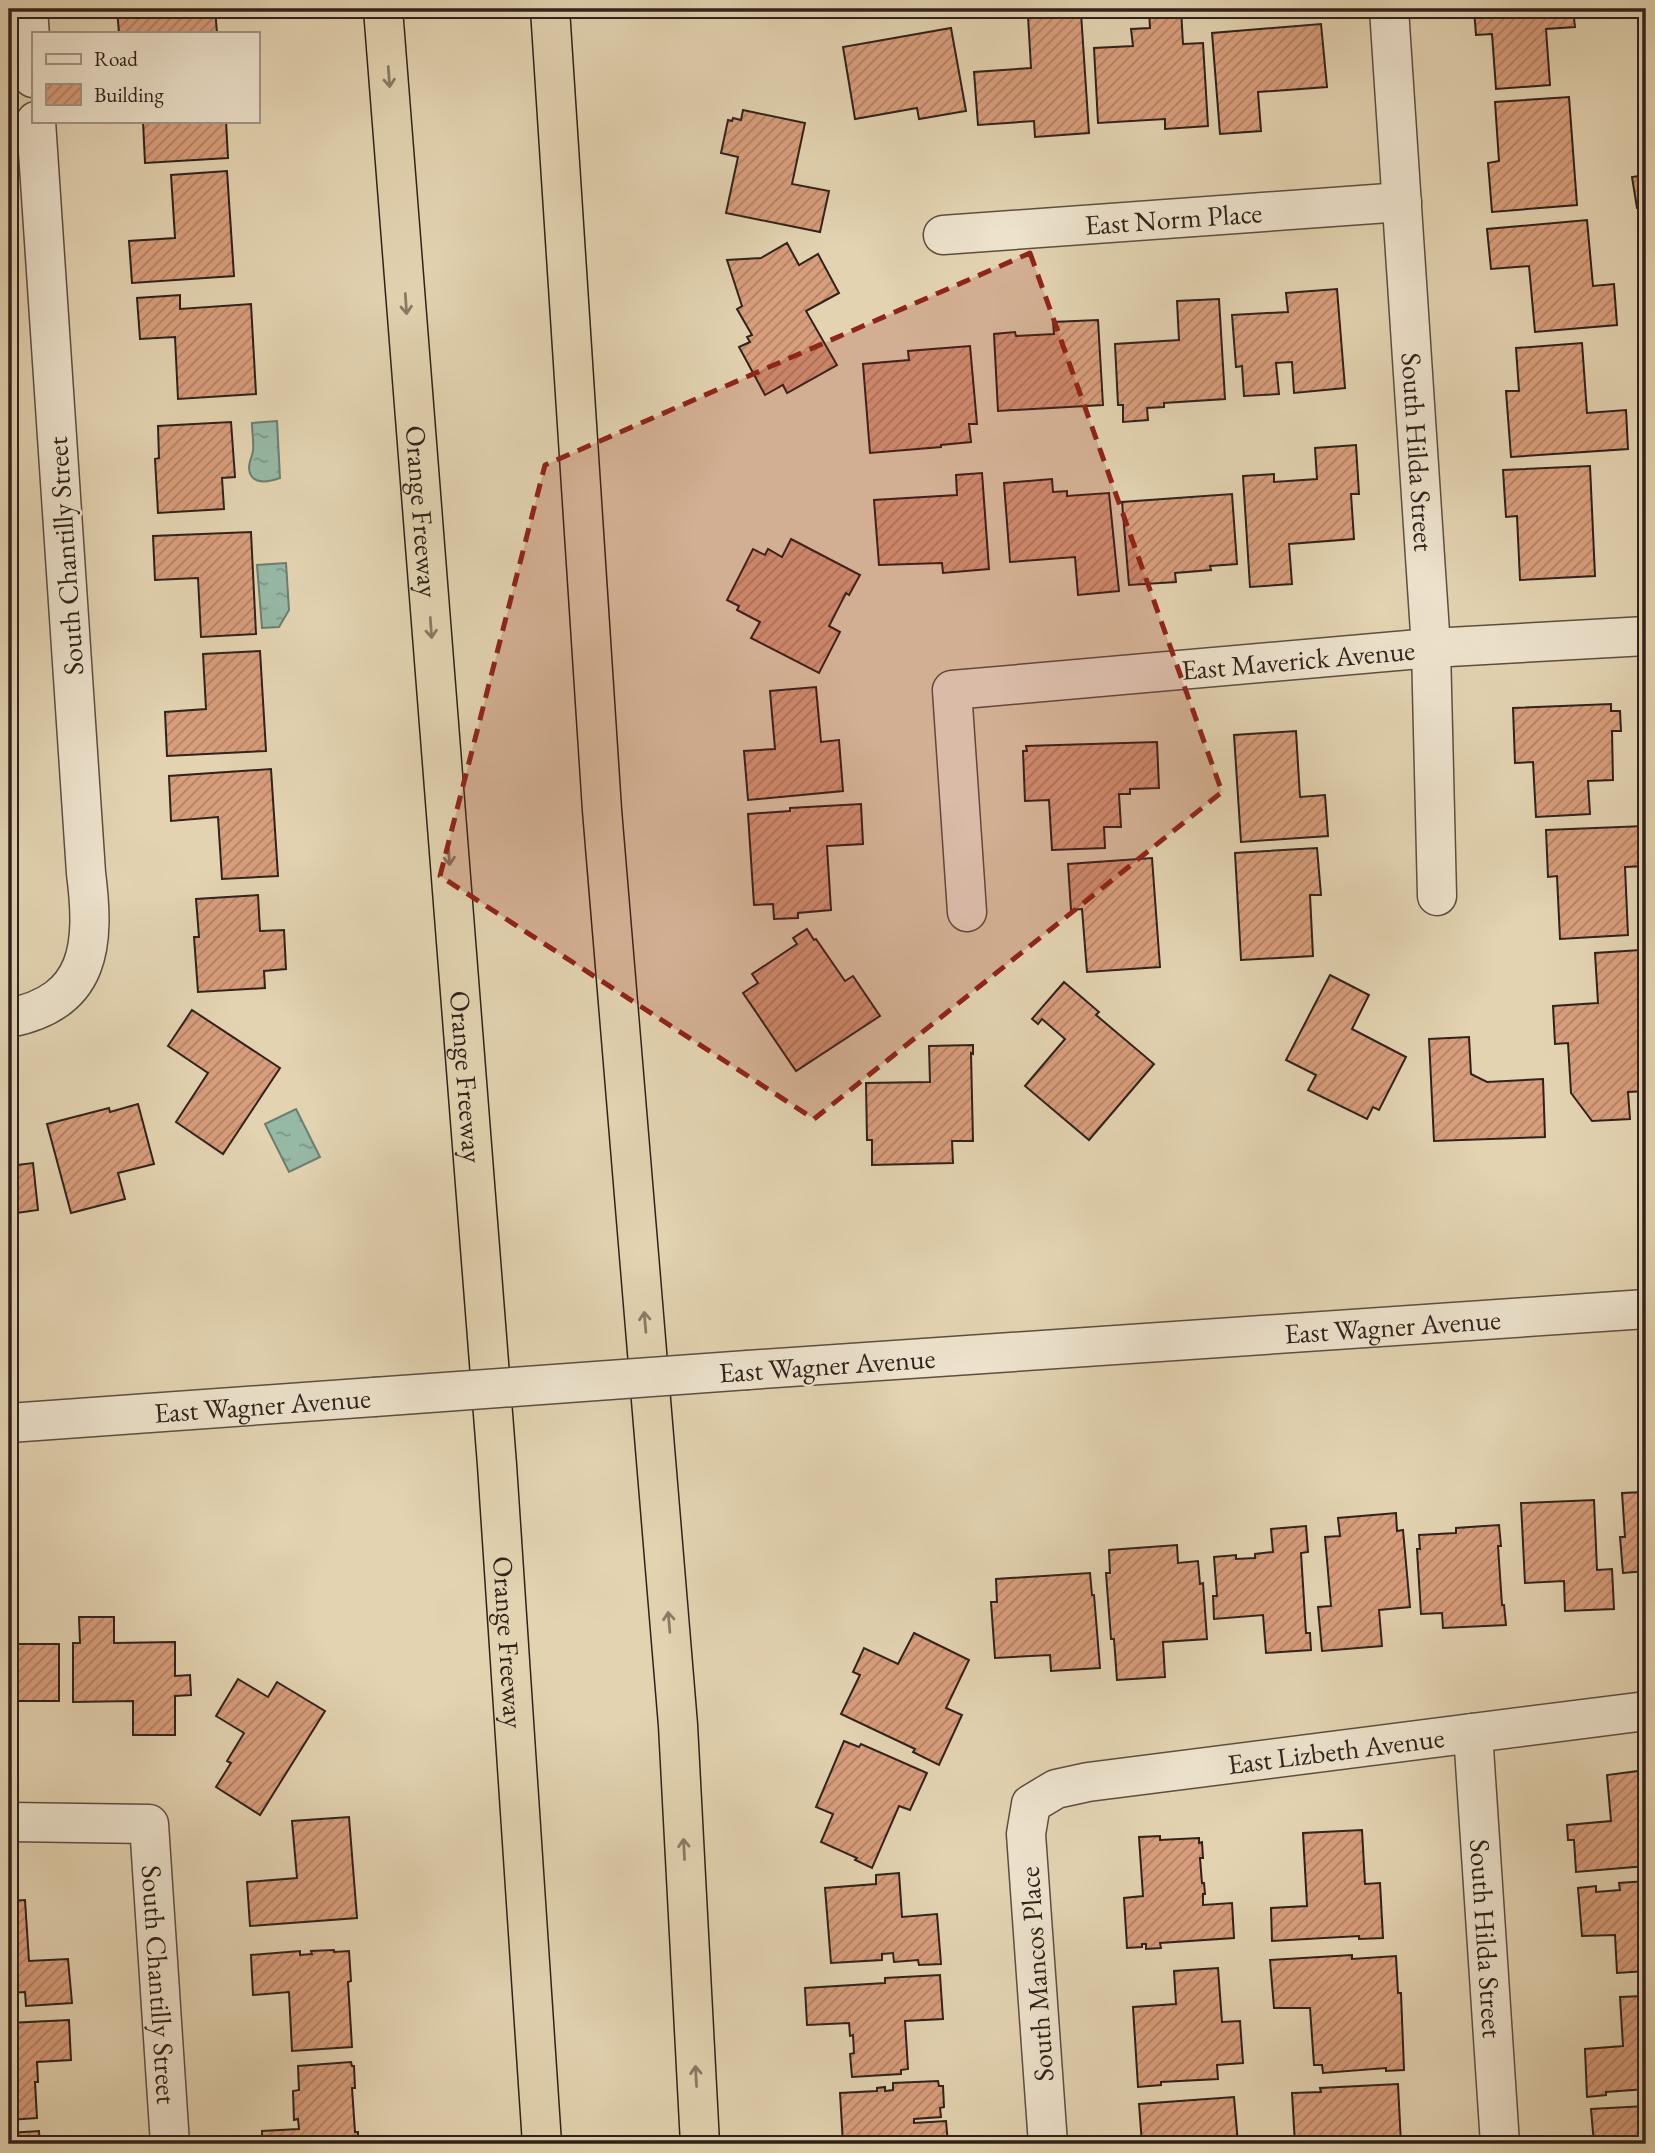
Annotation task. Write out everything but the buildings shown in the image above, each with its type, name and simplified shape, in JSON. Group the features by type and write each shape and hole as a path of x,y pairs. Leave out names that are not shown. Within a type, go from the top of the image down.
{"highway":[{"name":"Orange Freeway","path":"383,9 498,1479 542,2144"},
{"path":"550,9 602,810 678,1725 699,2144"}],"street":[{"path":"28,9 32,64"},
{"name":"South Hilda Street","path":"1389,9 1431,648 1437,897"},
{"name":"South Chantilly Street","path":"9,1018 46,1006 71,986 85,958 91,922 36,122"},
{"name":"East Norm Place","path":"943,235 1402,202"},
{"name":"East Maverick Avenue","path":"967,912 952,690 1431,648 1646,636"},
{"name":"East Wagner Avenue","path":"9,1423 1646,1309"},
{"name":"East Lizbeth Avenue","path":"1031,1804 1056,1789 1088,1783 1646,1711"},
{"name":"South Hilda Street","path":"1473,1733 1500,2144"},
{"name":"South Mancos Place","path":"1031,1804 1026,1834 1048,2144"},
{"name":"South Chantilly Street","path":"9,1822 149,1825 170,2144"}],"highlighted area":[{"path":"1030,253 1222,792 814,1119 440,876 545,465"}],"water":[{"path":"277,421 280,478 256,480 250,474 249,468 253,448 252,423"},
{"path":"286,563 289,610 279,627 262,628 257,565"},
{"path":"296,1109 320,1157 289,1172 265,1124"}]}
